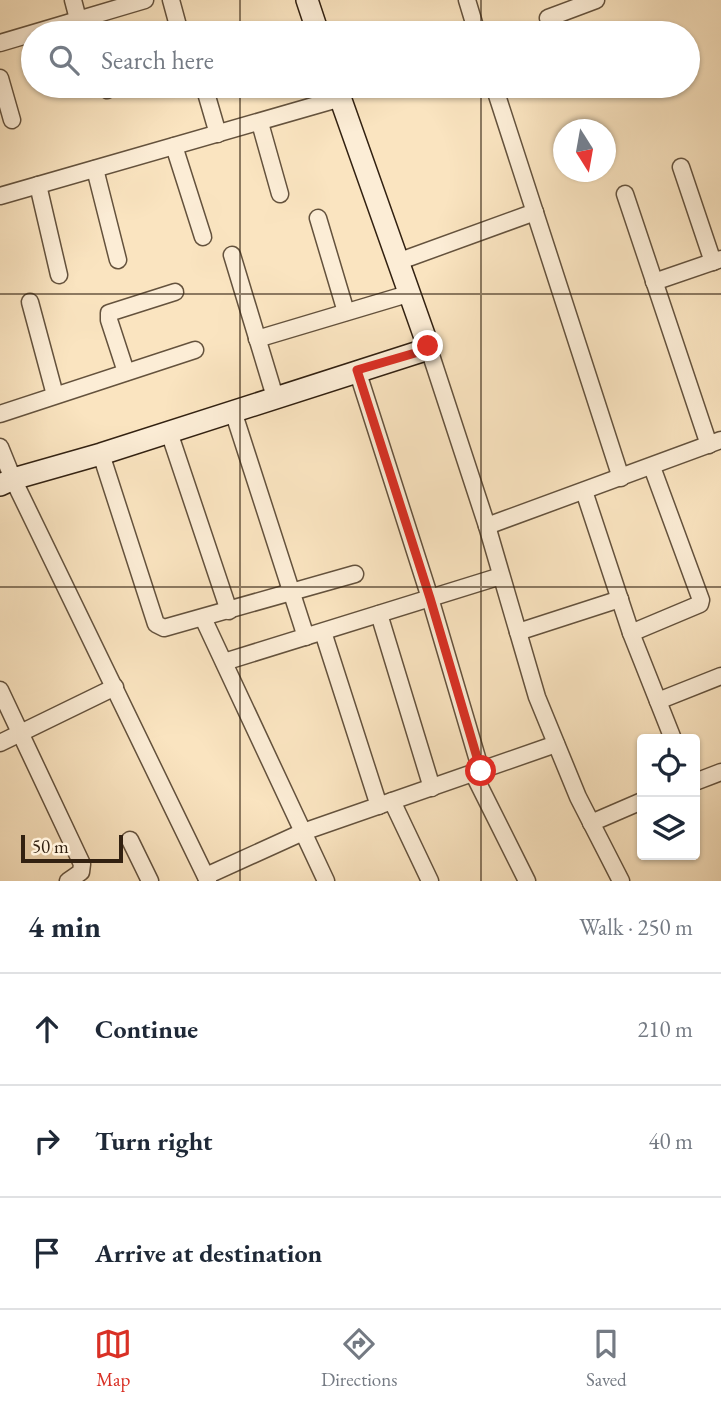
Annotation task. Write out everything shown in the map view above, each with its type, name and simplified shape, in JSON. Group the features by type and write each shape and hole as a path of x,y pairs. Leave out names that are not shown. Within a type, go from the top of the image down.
{"street":[{"path":"73,0 83,21"},
{"path":"89,21 141,0"},
{"path":"171,0 177,21"},
{"path":"307,0 314,21"},
{"path":"467,0 473,21"},
{"path":"548,18 596,0"},
{"path":"0,43 21,38"},
{"path":"0,78 12,120"},
{"path":"208,98 218,134"},
{"path":"0,196 260,122 322,98"},
{"path":"340,98 411,293 487,526 537,697 591,822 621,881"},
{"path":"498,98 621,478"},
{"path":"260,122 280,194"},
{"path":"174,146 203,236"},
{"path":"654,282 717,260 681,167"},
{"path":"95,169 118,260"},
{"path":"38,185 60,275"},
{"path":"487,526 715,443 654,282 625,194"},
{"path":"400,261 535,212"},
{"path":"318,218 346,312"},
{"path":"232,255 275,397"},
{"path":"126,372 109,313 175,292"},
{"path":"257,339 411,293"},
{"path":"30,302 55,396"},
{"path":"7,482 422,351 428,346"},
{"path":"0,414 195,350"},
{"path":"357,370 430,598 477,772 527,881"},
{"path":"233,411 306,637"},
{"path":"169,432 229,611"},
{"path":"0,447 7,482 115,687 207,879 303,832 556,744"},
{"path":"101,454 156,624 164,628 355,574"},
{"path":"631,633 700,604 701,600 652,467"},
{"path":"584,491 631,633 671,734"},
{"path":"224,662 501,576"},
{"path":"518,632 620,599"},
{"path":"379,614 432,788"},
{"path":"203,618 326,881"},
{"path":"323,632 386,804 430,881"},
{"path":"658,701 721,676"},
{"path":"0,743 115,687"},
{"path":"0,690 82,864 81,872 68,881"},
{"path":"700,780 721,772"},
{"path":"591,822 637,803"},
{"path":"130,840 149,881"}],"route":[{"path":"428,346 422,351 357,370 430,598 481,771"}]}
